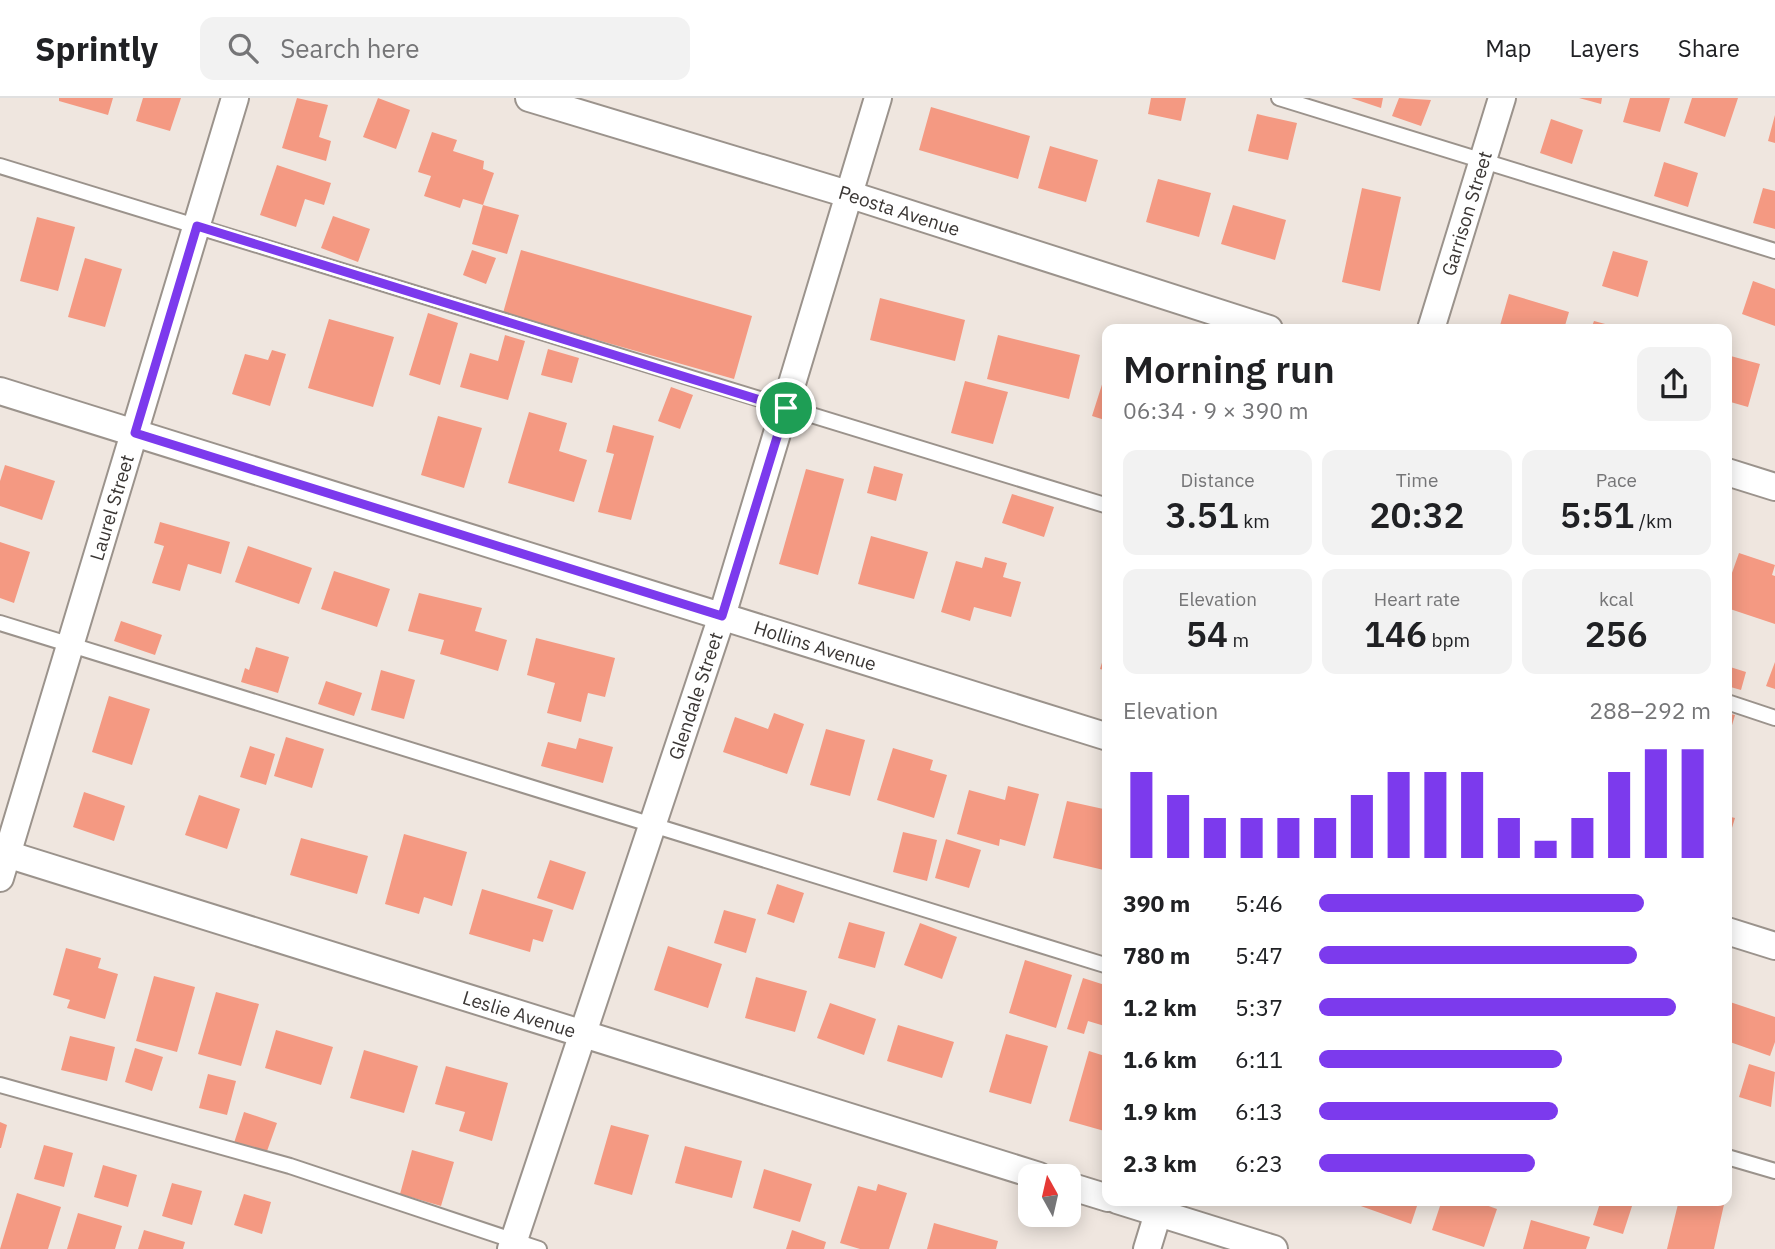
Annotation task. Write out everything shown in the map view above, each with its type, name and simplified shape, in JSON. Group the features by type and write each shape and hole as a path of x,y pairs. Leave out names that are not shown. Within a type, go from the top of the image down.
{"street":[{"name":"Laurel Street","path":"2,862 71,645 235,98"},
{"name":"Peosta Avenue","path":"529,98 851,195 1253,324"},
{"name":"Glendale Street","path":"512,1245 722,616 851,195 878,98"},
{"name":"Garrison Street","path":"1433,324 1502,98"},
{"name":"Hollins Avenue","path":"0,391 1102,735"},
{"path":"1732,474 1775,487"},
{"name":"Leslie Avenue","path":"2,862 583,1033 1018,1169"},
{"path":"1732,933 1775,946"},
{"path":"1082,1189 1102,1196"},
{"path":"1147,1249 1160,1207 1273,1249"}],"lane":[{"path":"1279,98 1775,251"},
{"path":"0,166 1102,504"},
{"path":"0,623 1102,964"},
{"path":"1732,704 1775,718"},
{"path":"0,1085 290,1166 512,1245 539,1249"},
{"path":"1732,1158 1775,1171"}],"building":[{"path":"59,98 113,98 108,115 59,101"},
{"path":"143,98 181,98 170,131 136,121"},
{"path":"297,98 328,105 319,137 331,141 326,161 282,148"},
{"path":"378,98 410,110 396,149 363,137"},
{"path":"1151,98 1186,98 1181,121 1148,114"},
{"path":"1351,98 1383,98 1381,108"},
{"path":"1399,98 1431,100 1421,126 1392,116"},
{"path":"1579,98 1602,98 1601,104"},
{"path":"1630,98 1670,98 1660,132 1623,122"},
{"path":"1692,98 1738,98 1725,137 1684,123"},
{"path":"931,107 1030,136 1018,179 919,150"},
{"path":"1257,114 1297,123 1288,160 1248,151"},
{"path":"1775,115 1775,143 1768,141"},
{"path":"1551,119 1583,130 1572,164 1540,153"},
{"path":"432,132 457,140 453,151 484,161 483,169 494,173 483,205 463,199 460,208 424,196 431,176 418,172"},
{"path":"1050,146 1098,160 1086,202 1038,188"},
{"path":"1664,162 1698,173 1688,207 1654,196"},
{"path":"277,165 331,183 324,205 305,199 296,227 260,215"},
{"path":"1158,179 1211,193 1199,237 1146,222"},
{"path":"1362,188 1401,197 1380,291 1342,282"},
{"path":"1763,188 1775,191 1775,229 1753,223"},
{"path":"483,205 519,215 507,254 472,244"},
{"path":"1233,205 1286,220 1275,260 1221,244"},
{"path":"333,216 370,229 358,262 321,248"},
{"path":"37,217 75,227 58,291 20,281"},
{"path":"472,250 496,258 486,284 463,275"},
{"path":"521,250 752,316 734,379 503,313"},
{"path":"1613,251 1648,261 1638,297 1602,286"},
{"path":"85,258 122,269 105,327 68,317"},
{"path":"1753,281 1775,289 1775,326 1742,314"},
{"path":"1509,294 1569,312 1565,324 1500,324"},
{"path":"880,298 965,320 955,361 870,340"},
{"path":"428,313 458,323 440,385 409,375"},
{"path":"329,319 394,337 373,407 308,388"},
{"path":"505,335 525,341 508,400 460,387 470,353 498,361"},
{"path":"998,335 1080,355 1069,399 987,379"},
{"path":"548,349 579,358 572,383 541,375"},
{"path":"272,350 286,354 270,406 232,394 245,354 268,360"},
{"path":"1732,356 1760,364 1748,407 1732,402"},
{"path":"965,381 1008,392 993,444 951,433"},
{"path":"1102,384 1102,419 1092,416"},
{"path":"671,387 693,395 680,429 658,421"},
{"path":"529,412 567,423 559,451 587,460 574,502 508,483"},
{"path":"438,416 482,428 464,488 421,475"},
{"path":"613,425 654,436 631,520 598,512 614,454 606,452"},
{"path":"5,465 55,481 42,520 0,506 0,481"},
{"path":"874,466 903,474 896,501 867,493"},
{"path":"806,469 844,479 818,575 779,564"},
{"path":"1012,494 1054,507 1044,537 1002,523"},
{"path":"160,522 230,542 221,574 188,564 180,591 152,583 164,546 154,543"},
{"path":"871,536 928,552 914,599 858,584"},
{"path":"0,542 30,552 14,603 0,598"},
{"path":"248,546 312,568 299,604 235,582"},
{"path":"1739,553 1775,565 1772,575 1775,576 1775,624 1732,610 1732,573"},
{"path":"985,557 1007,563 1003,577 1021,582 1011,617 974,607 970,621 941,612 956,561 982,568"},
{"path":"334,571 390,589 377,627 321,609"},
{"path":"419,593 482,608 475,631 507,640 498,671 440,654 444,640 408,631"},
{"path":"121,621 162,635 155,655 114,641"},
{"path":"536,638 615,658 605,697 588,693 581,722 547,713 555,683 527,675"},
{"path":"256,647 289,657 278,693 241,682 245,668 249,670"},
{"path":"1775,662 1775,689 1766,686"},
{"path":"1732,668 1746,672 1741,690 1732,687"},
{"path":"381,670 415,680 404,719 371,710"},
{"path":"326,681 362,693 354,716 318,704"},
{"path":"109,696 150,709 132,765 92,752"},
{"path":"774,713 804,724 787,774 723,752 735,717 768,729"},
{"path":"826,729 865,740 850,796 810,785"},
{"path":"286,737 324,749 312,788 274,776"},
{"path":"579,738 613,747 603,783 541,766 548,742 576,749"},
{"path":"250,746 275,754 266,785 240,777"},
{"path":"893,748 933,760 930,770 947,775 934,818 877,800"},
{"path":"1008,786 1039,794 1025,846 1000,839 999,846 957,834 969,790 1005,800"},
{"path":"84,792 125,806 114,841 73,827"},
{"path":"199,795 240,809 227,849 185,835"},
{"path":"1067,801 1102,809 1102,870 1053,858"},
{"path":"903,832 937,840 927,881 893,872"},
{"path":"404,834 467,852 452,906 424,897 419,914 385,904"},
{"path":"301,838 368,856 357,894 290,875"},
{"path":"946,839 981,850 969,888 935,878"},
{"path":"550,860 586,872 573,910 537,898"},
{"path":"777,884 804,893 794,923 767,914"},
{"path":"482,889 553,910 543,942 533,939 530,952 469,934"},
{"path":"724,910 756,919 746,953 714,943"},
{"path":"849,922 885,932 875,968 838,958"},
{"path":"920,923 957,937 942,979 904,965"},
{"path":"668,946 722,964 708,1008 654,990"},
{"path":"66,948 101,958 98,968 118,974 105,1019 67,1008 70,1000 53,995"},
{"path":"1025,960 1072,975 1056,1028 1009,1013"},
{"path":"154,976 195,987 177,1052 136,1041"},
{"path":"756,977 807,991 795,1032 745,1018"},
{"path":"1083,978 1102,984 1102,1025 1088,1021 1084,1034 1067,1029"},
{"path":"216,992 259,1004 241,1066 198,1054"},
{"path":"830,1003 876,1019 864,1055 817,1038"},
{"path":"1732,1003 1775,1017 1775,1042 1770,1056 1732,1043"},
{"path":"898,1025 954,1042 942,1078 887,1061"},
{"path":"276,1030 333,1047 321,1085 265,1068"},
{"path":"1006,1034 1048,1046 1031,1104 989,1092"},
{"path":"70,1036 115,1047 107,1081 61,1070"},
{"path":"135,1048 163,1057 152,1091 125,1082"},
{"path":"364,1050 418,1066 404,1113 350,1098"},
{"path":"1089,1051 1102,1055 1102,1130 1069,1121"},
{"path":"1749,1064 1775,1072 1771,1107 1739,1097"},
{"path":"446,1066 508,1083 492,1141 459,1131 465,1112 435,1104"},
{"path":"208,1074 236,1081 227,1115 199,1108"},
{"path":"244,1112 277,1123 266,1154 234,1143"},
{"path":"0,1122 7,1125 1,1148 0,1148"},
{"path":"611,1125 649,1135 632,1195 594,1184"},
{"path":"44,1145 73,1153 64,1187 34,1179"},
{"path":"685,1146 742,1161 732,1198 675,1183"},
{"path":"412,1150 454,1162 441,1206 400,1194"},
{"path":"103,1165 137,1175 128,1207 94,1197"},
{"path":"764,1169 812,1184 800,1222 753,1208"},
{"path":"172,1183 202,1191 192,1225 162,1216"},
{"path":"878,1184 907,1193 889,1249 860,1249 840,1243 858,1186 876,1191"},
{"path":"17,1193 61,1207 48,1249 0,1249"},
{"path":"244,1194 271,1202 262,1234 234,1225"},
{"path":"1361,1206 1417,1206 1411,1224"},
{"path":"1440,1206 1489,1206 1497,1209 1484,1247 1432,1230"},
{"path":"1599,1206 1632,1206 1623,1234 1593,1225"},
{"path":"1678,1206 1724,1206 1714,1249 1667,1249"},
{"path":"78,1213 122,1226 115,1249 67,1249"},
{"path":"1531,1220 1590,1237 1586,1249 1523,1249"},
{"path":"934,1223 998,1241 996,1249 927,1249"},
{"path":"144,1230 185,1242 183,1249 138,1249"},
{"path":"792,1230 826,1242 824,1249 786,1249"}],"route":[{"path":"197,226 786,408 722,616 135,433 197,226"}]}
